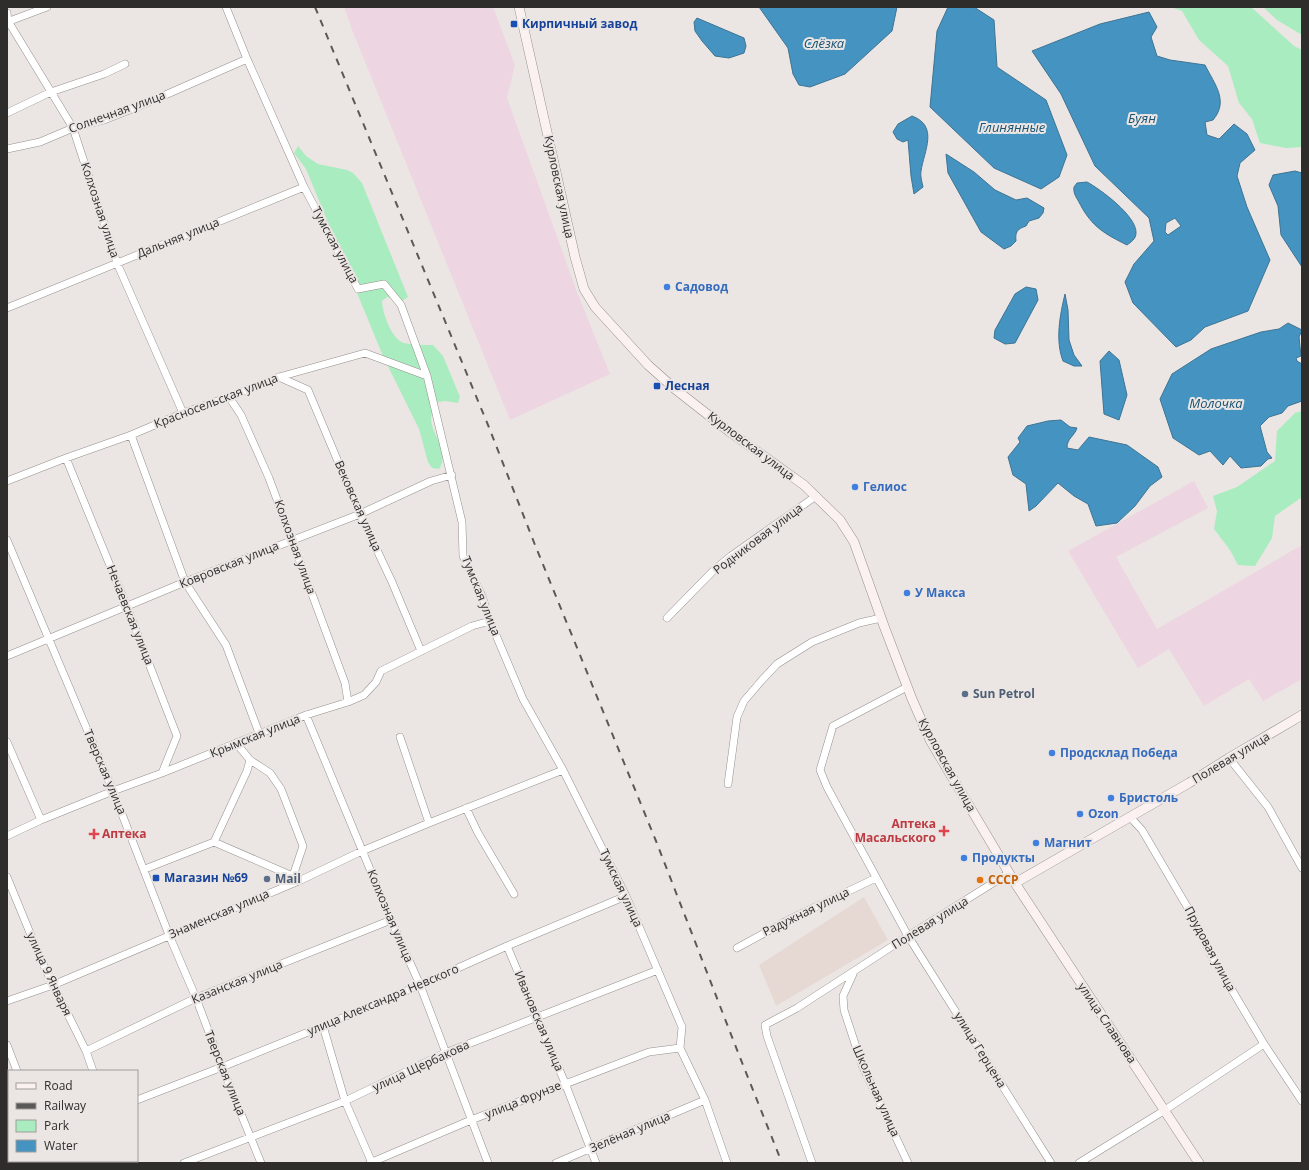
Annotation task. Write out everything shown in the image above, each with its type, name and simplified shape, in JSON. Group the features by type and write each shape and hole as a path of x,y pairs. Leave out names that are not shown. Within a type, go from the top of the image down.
{"main road":[{"name":"Курловская улица","path":"519,7 535,73 570,235 584,289 588,297 630,347 664,379 730,432 804,485 840,520 854,542 907,687 930,740 1015,884"},
{"name":"Полевая улица","path":"1015,884 1189,783 1302,715"},
{"name":"улица Славнова","path":"1015,884 1199,1163"}],"street":[{"path":"7,22 47,7"},
{"name":"Тумская улица","path":"226,7 247,59 304,187 358,289 384,284 401,304 428,376 452,475 462,522 462,556 482,596 490,622 523,699 563,770 626,896 682,1027 680,1048"},
{"name":"Колхозная улица","path":"7,13 7,22 73,128 117,263 183,413"},
{"name":"Солнечная улица","path":"7,149 40,142 73,128 104,120 147,103 247,59"},
{"path":"7,113 50,92 104,74 124,64"},
{"name":"Дальняя улица","path":"7,308 304,187"},
{"name":"Красносельская улица","path":"7,481 131,435 183,413 279,377 365,353 428,376"},
{"name":"Вековская улица","path":"279,377 308,390 360,514 392,582 421,651"},
{"name":"Колхозная улица","path":"229,397 241,415 269,478 345,683 348,702"},
{"path":"131,435 185,582 226,645 260,733"},
{"name":"Нечаевская улица","path":"66,458 127,607 177,736 162,773"},
{"name":"Ковровская улица","path":"7,656 185,582 360,514 431,481 452,475"},
{"name":"Родниковая улица","path":"667,618 714,570 731,556 816,496"},
{"name":"Тверская улица","path":"7,540 145,869 149,884 169,935 196,998 261,1163"},
{"path":"728,784 737,717 744,701 762,680 777,664 812,642 859,623 881,618"},
{"name":"Крымская улица","path":"7,836 41,820 113,791 162,773 306,715 348,702 364,695 376,682 381,671 472,626 490,622"},
{"name":"улица Герцена","path":"907,687 833,726 820,770 827,787 908,936 1051,1163"},
{"name":"Колхозная улица","path":"306,715 390,920 420,985 488,1163"},
{"path":"400,737 429,823"},
{"path":"7,742 41,820"},
{"path":"236,743 250,760 270,773 280,788 303,846 293,876"},
{"path":"1229,758 1268,807 1302,868"},
{"path":"145,869 214,842 247,771 250,760"},
{"name":"Знаменская улица","path":"7,1001 53,985 301,880 362,851 563,770"},
{"path":"466,808 478,833 514,894"},
{"name":"Прудовая улица","path":"1130,817 1142,830 1192,915 1210,954 1264,1044 1302,1102"},
{"path":"214,842 301,880"},
{"name":"Полевая улица","path":"812,1163 764,1025 797,1008 853,974 908,936 1009,874"},
{"name":"улица 9 Января","path":"7,877 42,962 86,1051 93,1070"},
{"name":"Радужная улица","path":"737,948 792,918 876,878"},
{"name":"улица Александра Невского","path":"138,1100 323,1026 626,896"},
{"name":"Казанская улица","path":"86,1051 196,998 390,920"},
{"name":"Ивановская улица","path":"507,946 565,1083 596,1163"},
{"name":"улица Щербакова","path":"184,1163 346,1101 445,1053 658,970"},
{"name":"Школьная улица","path":"853,974 843,996 844,1010 862,1065 908,1163"},
{"path":"323,1026 346,1101 371,1163"},
{"path":"1079,1163 1165,1110 1264,1044"},
{"path":"7,1045 16,1070"},
{"path":"680,1048 705,1100 727,1163"},
{"name":"улица Фрунзе","path":"371,1163 471,1120 565,1083 649,1052 680,1048"},
{"name":"Зелёная улица","path":"556,1163 705,1100"}],"shaded area":[{"path":"344,7 493,7 515,65 507,98 577,292 610,374 510,420"},
{"path":"1194,481 1208,508 1116,557 1157,629 1302,545 1302,679 1263,701 1249,679 1204,706 1169,649 1138,668 1068,551"},
{"path":"864,897 888,940 776,1006 759,965"},
{"path":"110,1162 111,1163 14,1163"}],"green space":[{"path":"1171,7 1251,7 1294,46 1302,50 1302,147 1286,148 1260,143 1252,119 1239,103 1228,66 1199,40 1182,11"},
{"path":"1263,7 1302,7 1302,35 1277,20"},
{"path":"298,146 306,156 318,164 347,170 353,173 362,183 408,297 402,301 387,297 382,301 382,306 388,325 400,341 411,344 433,345 443,356 460,397 458,403 445,401 438,402 432,414 432,426 443,455 439,469 432,468 428,462 419,429 383,356 306,169 294,153"},
{"path":"1302,411 1302,497 1275,516 1272,538 1255,566 1238,565 1230,550 1214,529 1217,511 1213,496 1237,487 1275,461 1277,431 1295,413"}],"water":[{"name":"Слёзка","path":"759,7 897,7 892,31 845,74 810,87 799,85 793,74 788,48"},
{"name":"Глинянные","path":"948,7 974,7 994,20 997,67 1046,100 1067,155 1059,177 1041,189 994,168 930,107 937,31"},
{"name":"Буян","path":"1149,12 1157,27 1151,37 1157,56 1170,60 1205,65 1216,86 1219,93 1220,106 1218,113 1213,120 1205,122 1207,135 1219,139 1234,124 1247,134 1255,150 1240,163 1237,176 1247,207 1270,260 1248,311 1205,327 1191,340 1176,347 1133,303 1125,282 1134,264 1154,241 1149,218 1095,166 1061,94 1032,51 1100,24","holes":["1175,218 1181,226 1168,235 1165,232 1166,223"]},
{"path":"697,18 744,38 746,46 744,53 729,58 715,56 695,31 694,22"},
{"path":"912,116 920,120 928,133 927,147 921,173 923,187 914,194 908,140 903,142 897,139 893,132 898,124"},
{"path":"946,154 974,172 995,190 1016,200 1027,198 1044,208 1043,213 1039,218 1029,221 1026,226 1020,228 1016,233 1016,241 1011,246 1004,249 981,232 948,173"},
{"path":"1295,171 1302,173 1302,267 1281,235 1278,206 1269,185 1273,175"},
{"path":"1087,182 1117,204 1131,219 1135,226 1136,235 1127,245 1100,229 1089,219 1074,192 1074,187 1077,183"},
{"path":"1026,287 1036,289 1038,300 1015,343 1005,344 994,338 995,330 1015,294"},
{"path":"1065,294 1068,310 1069,340 1074,355 1082,366 1074,366 1063,361 1059,345 1061,310"},
{"name":"Молочка","path":"1288,323 1302,330 1299,337 1301,356 1296,358 1297,361 1302,364 1302,401 1288,406 1282,413 1269,417 1260,426 1267,452 1272,458 1268,459 1261,466 1241,468 1230,456 1223,465 1210,451 1199,455 1173,438 1160,399 1172,374 1211,349 1261,332 1279,329"},
{"path":"1109,351 1119,360 1127,395 1119,420 1104,414 1100,361"},
{"path":"1061,420 1070,427 1077,428 1068,442 1067,448 1078,450 1089,437 1127,445 1158,467 1162,477 1150,486 1135,506 1117,523 1096,526 1088,504 1074,496 1058,483 1036,506 1029,511 1026,484 1013,475 1008,457 1020,442 1018,438 1027,426 1048,421"}],"railway":[{"path":"315,7 488,425 535,545 656,841 782,1163"}],"place":[{"name":"Кирпичный завод","path":"514,24"},
{"name":"Садовод","path":"667,287"},
{"name":"Лесная","path":"657,386"},
{"name":"Гелиос","path":"855,487"},
{"name":"У Макса","path":"907,593"},
{"name":"Sun Petrol","path":"965,694"},
{"name":"Продсклад Победа","path":"1052,753"},
{"name":"Бристоль","path":"1111,798"},
{"name":"Ozon","path":"1080,814"},
{"name":"Аптека Масальского","path":"944,831"},
{"name":"Аптека","path":"94,834"},
{"name":"Магнит","path":"1036,843"},
{"name":"Продукты","path":"964,858"},
{"name":"Магазин №69","path":"156,878"},
{"name":"Mail","path":"267,879"},
{"name":"СССР","path":"980,880"}]}
